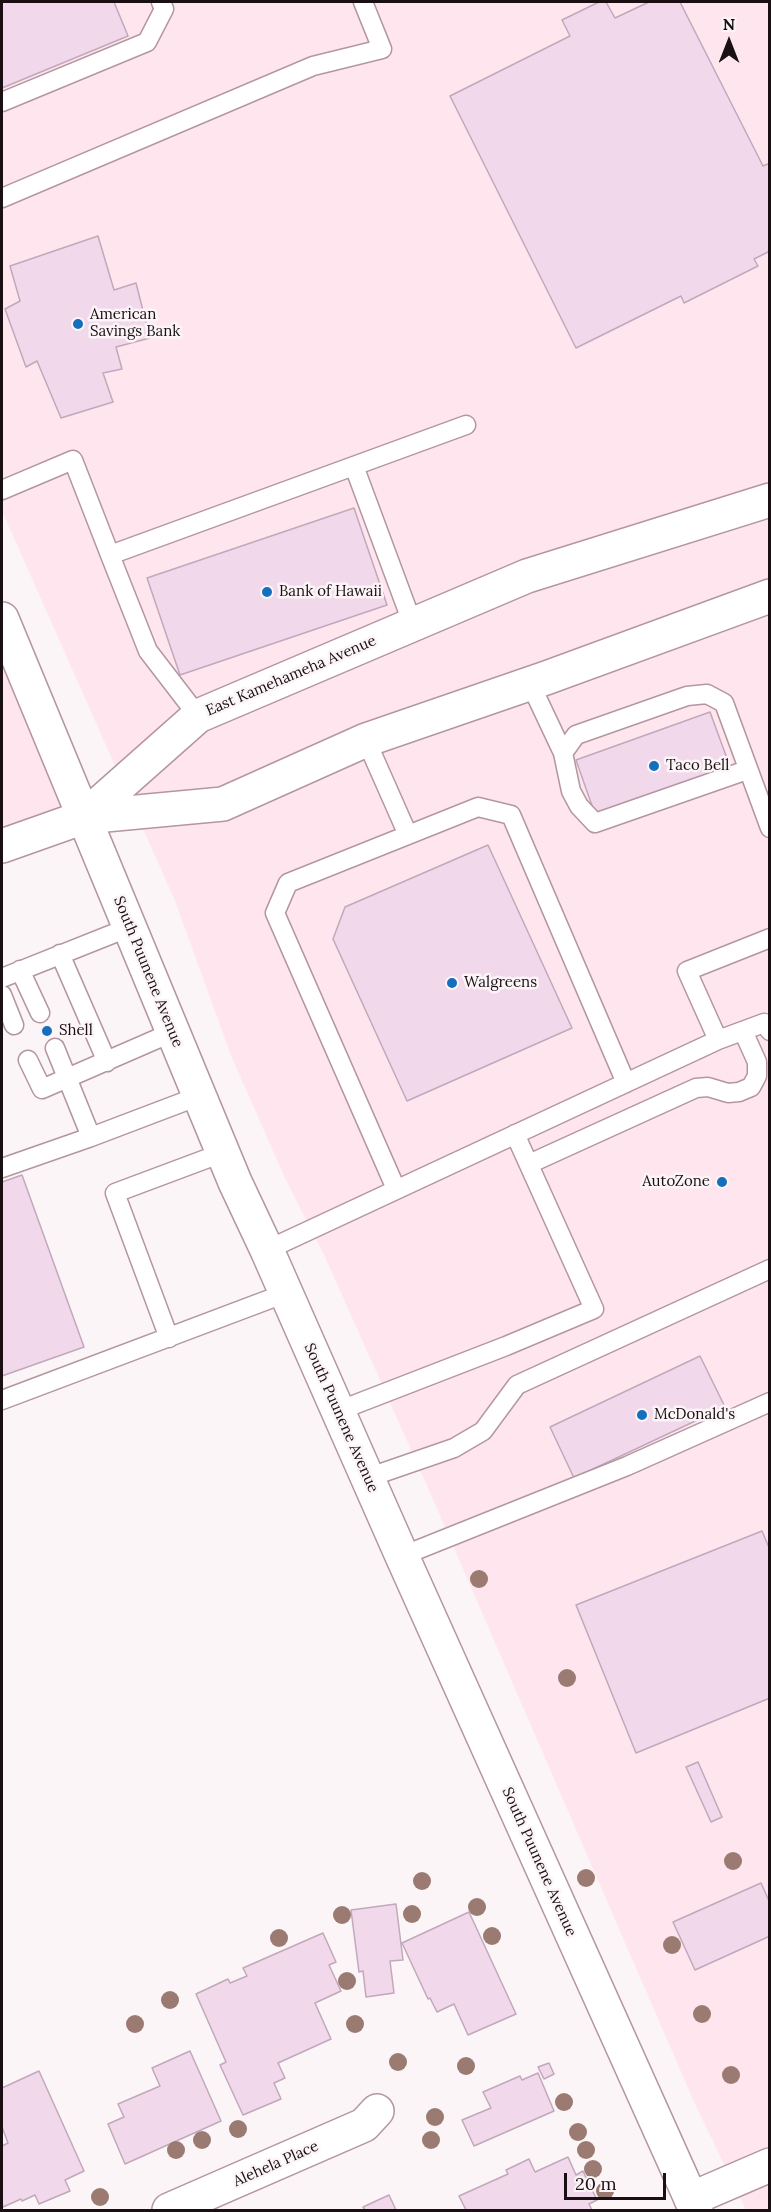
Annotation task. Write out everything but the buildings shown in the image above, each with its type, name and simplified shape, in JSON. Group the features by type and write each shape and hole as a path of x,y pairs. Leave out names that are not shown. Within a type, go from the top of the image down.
{"street":[{"name":"East Kamehameha Avenue","path":"84,817 198,716 528,576 770,500"},
{"path":"2,846 84,817 224,804 366,740 768,602"},
{"name":"South Puunene Avenue","path":"2,619 222,1152 693,2205"},
{"name":"Alehela Place","path":"170,2211 364,2125 377,2111"},
{"path":"693,2205 770,2165"}],"lane":[{"path":"2,102 147,42 164,9 161,2"},
{"path":"2,198 313,66 382,49 363,2"},
{"path":"110,555 466,425"},
{"path":"2,490 73,460 148,651 198,716"},
{"path":"354,466 413,625"},
{"path":"530,683 563,753 571,791 579,806 595,823 747,770"},
{"path":"563,753 576,735 687,696 707,694 724,703 770,828"},
{"path":"366,740 408,835"},
{"path":"396,1189 275,913 288,884 478,807 511,815 626,1083"},
{"path":"2,978 130,927"},
{"path":"718,1040 687,971 770,938"},
{"path":"60,954 107,1062"},
{"path":"20,970 40,1013"},
{"path":"2,995 14,1025"},
{"path":"267,1250 718,1040 764,1023 770,1031"},
{"path":"529,1164 696,1088 708,1087 728,1093 739,1092 751,1087 757,1076 757,1062 743,1031"},
{"path":"28,1060 42,1089 173,1032"},
{"path":"56,1048 91,1137"},
{"path":"2,1168 200,1096"},
{"path":"338,1411 594,1309 515,1134"},
{"path":"168,1338 115,1193 222,1152"},
{"path":"367,1478 454,1448 483,1431 517,1385 770,1269"},
{"path":"2,1400 286,1293"},
{"path":"402,1556 627,1466 770,1402"}],"shaded area":[{"path":"2,2 769,2 769,2210 746,2210 694,2102 425,1481 324,1255 285,1178 232,1058 175,901 2,511"},
{"path":"2,619 84,817 2,846"}],"place":[{"name":"American Savings Bank","path":"78,324"},
{"name":"Bank of Hawaii","path":"267,592"},
{"name":"Taco Bell","path":"654,766"},
{"name":"Walgreens","path":"452,983"},
{"name":"Shell","path":"47,1031"},
{"name":"AutoZone","path":"722,1182"},
{"name":"McDonald's","path":"642,1415"}]}
